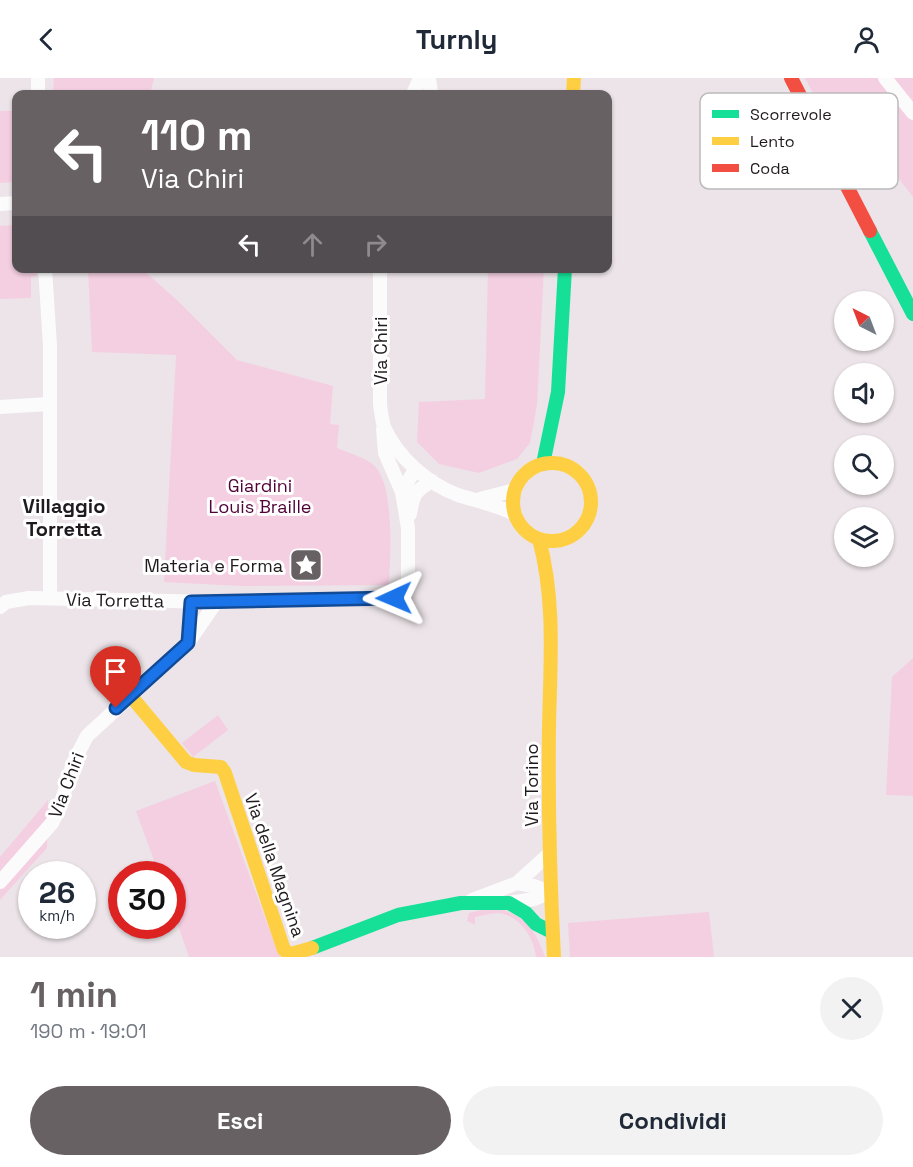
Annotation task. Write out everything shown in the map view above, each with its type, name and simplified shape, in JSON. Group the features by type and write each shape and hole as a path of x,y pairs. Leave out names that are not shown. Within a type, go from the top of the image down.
{"main road":[{"path":"791,78 799,93"},
{"path":"848,189 913,314"},
{"path":"543,464 550,442 560,370 565,273"},
{"path":"560,370 563,388 562,454 584,479 589,488 591,506 585,524 571,536 551,542 539,539 524,530 515,514 513,502 515,490 523,476 543,464 554,463 562,454"},
{"name":"Via Torino","path":"539,539 546,560 550,612 549,854 554,957"},
{"name":"Via Torino","path":"550,612 557,554 563,540"},
{"name":"Via della Magnina","path":"130,695 186,762 192,765 221,767 225,773 284,950 291,954 398,915 461,903 508,903"},
{"path":"508,903 526,913 536,924 552,932"}],"street":[{"path":"885,78 897,93"},
{"path":"898,94 913,113"},
{"name":"Via Torretta","path":"45,273 50,346 50,598"},
{"name":"Via Chiri","path":"378,273 380,404 385,453 402,492 408,528"},
{"path":"0,407 49,404"},
{"name":"Via Chiri","path":"383,424 389,438 402,454 417,470 432,481 457,494 515,514"},
{"path":"402,492 417,470"},
{"name":"Via Chiri","path":"0,882 52,823 60,807 73,763 87,736 188,643 216,602 403,596 408,585 408,528 413,497 418,490 432,481"},
{"path":"478,500 515,490"},
{"name":"Via Torretta","path":"0,607 6,602 18,599 50,598 216,602"},
{"path":"188,643 191,602"},
{"name":"Via della Magnina","path":"461,903 517,884 549,854"},
{"path":"517,884 551,892"},
{"name":"Via della Magnina","path":"508,903 534,899 551,892"}],"green space":[{"path":"54,78 154,78 151,90 53,90"},
{"path":"805,78 913,78 913,197 898,178 898,93 813,93"},
{"path":"0,111 12,111 12,182 0,183"},
{"path":"12,225 12,273 36,273 36,276 31,277 31,298 0,299 0,226"},
{"name":"Giardini Louis Braille","path":"88,273 146,273 237,360 333,386 330,424 339,425 337,448 371,463 379,472 384,485 390,520 389,585 241,586 164,582 176,355 92,352"},
{"path":"488,273 544,273 537,405 530,443 517,459 479,473 439,464 417,442 419,402 485,399"},
{"path":"913,658 913,796 886,795 892,677"},
{"path":"218,715 228,730 193,757 182,743"},
{"path":"215,781 281,957 189,957 183,939 186,939 186,861 154,861 136,811"},
{"path":"48,800 47,848 35,861 18,861 18,880 0,900 0,857"},
{"path":"496,907 515,915 528,925 537,938 545,957 536,957 529,935 513,918 495,913 475,917 475,925 467,921 469,913"},
{"path":"709,912 714,957 570,957 568,923"}],"traffic: fast":[{"path":"870,231 913,314"},
{"path":"543,464 558,392 565,273"},
{"path":"312,948 398,915 461,903 509,903 526,913 536,924 552,932"}],"traffic: slow":[{"path":"573,90 574,78"},
{"path":"552,463 567,466 580,474 588,487 591,502 588,517 580,530 567,538 552,541 537,538 524,530 516,517 513,502 516,487 524,474 537,466 552,463"},
{"path":"539,539 548,586 551,634 549,786 554,957"},
{"path":"130,695 186,762 194,765 221,767 225,773 284,950 291,954 312,948"}],"traffic: jam":[{"path":"791,78 799,93"},
{"path":"848,189 870,231"}],"place":[{"name":"Materia e Forma","path":"306,565"}],"district":[{"name":"Villaggio Torretta","path":"64,518"}],"route":[{"path":"116,708 188,643 191,602 394,598"}]}
